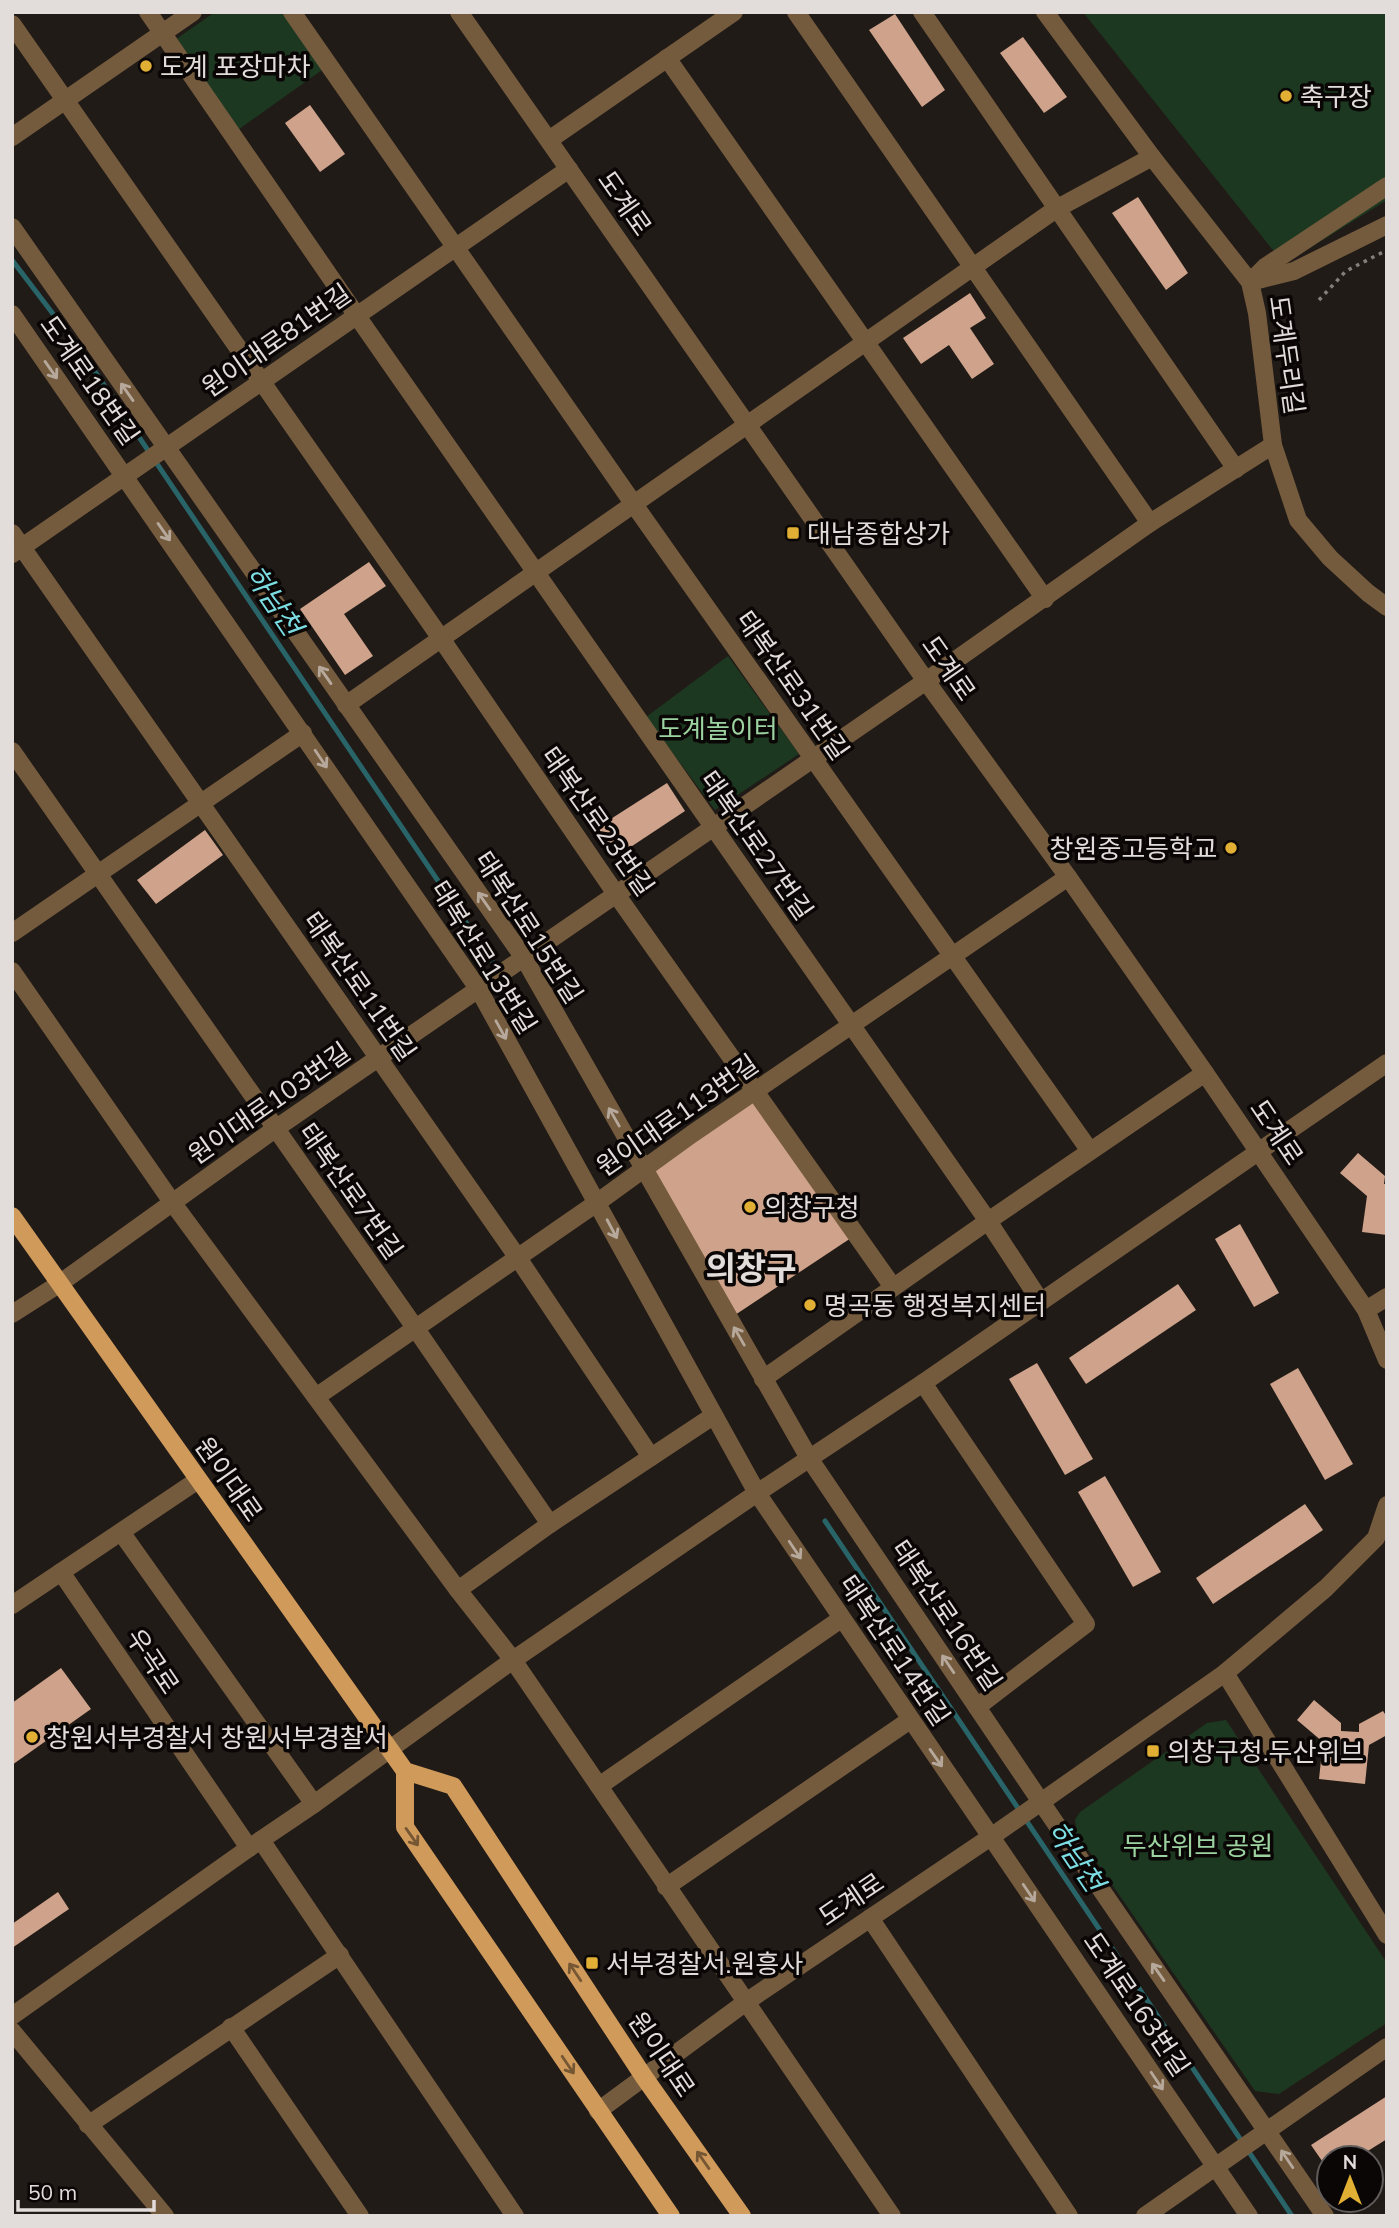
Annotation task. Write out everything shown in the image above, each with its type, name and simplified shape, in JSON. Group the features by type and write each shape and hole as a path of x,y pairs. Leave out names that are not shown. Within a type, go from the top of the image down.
{"main road":[{"name":"원이대로","path":"12,1216 405,1771 453,1786 645,2077 742,2216"},
{"path":"405,1771 405,1827 671,2216"}],"street":[{"name":"태복산로27번길","path":"148,12 988,1221 1041,1302"},
{"path":"12,137 194,12"},
{"name":"태복산로31번길","path":"292,12 812,759 1090,1151"},
{"name":"도계로","path":"459,12 926,681 1205,1073 1366,1310 1387,1360"},
{"path":"548,140 734,12"},
{"path":"796,12 1150,523"},
{"path":"922,12 1236,469"},
{"name":"도계두리길","path":"1045,12 1152,158 1250,282 1257,313 1273,445 1298,520 1329,558 1387,607"},
{"name":"태복산로23번길","path":"12,24 616,894 893,1287"},
{"path":"667,58 1045,598"},
{"path":"346,705 1056,209 1152,158"},
{"name":"원이대로81번길","path":"16,545 131,472 569,169"},
{"path":"1250,282 1265,267 1387,186"},
{"path":"1250,282 1294,271 1387,225"},
{"name":"태복산로15번길","path":"12,227 164,449 524,958 807,1460"},
{"name":"도계로18번길","path":"12,314 131,472"},
{"name":"원이대로103번길","path":"12,1314 59,1284 275,1129 926,681 1150,523 1273,445"},
{"name":"태복산로13번길","path":"131,472 303,733 479,990 713,1416 760,1490"},
{"name":"태복산로11번길","path":"16,545 379,1058 518,1258 651,1457"},
{"path":"12,933 303,733"},
{"name":"태복산로7번길","path":"12,751 550,1524"},
{"name":"원이대로113번길","path":"316,1397 692,1134 1068,877"},
{"path":"12,971 172,1202 458,1590 513,1660 892,2216"},
{"path":"12,2016 314,1804 513,1660 760,1490 923,1383 1387,1063"},
{"path":"763,1378 1205,1073"},
{"path":"1366,1310 1387,1297"},
{"path":"923,1383 1086,1624 977,1707"},
{"path":"458,1590 550,1524 713,1416"},
{"name":"태복산로16번길","path":"807,1460 977,1707 1037,1805 1261,2135 1325,2216"},
{"path":"12,1605 198,1480"},
{"name":"태복산로14번길","path":"760,1490 841,1619 910,1720 994,1834"},
{"path":"1037,1805 1225,1673 1326,1588 1376,1538 1387,1505"},
{"name":"우곡로","path":"121,1532 314,1804"},
{"name":"우곡로","path":"61,1572 255,1844 340,1955 515,2216"},
{"path":"599,1786 841,1619"},
{"path":"1225,1673 1387,1935"},
{"path":"666,1886 910,1720"},
{"name":"도계로","path":"598,2111 746,2002 1037,1805"},
{"name":"도계로163번길","path":"994,1834 1220,2164 1249,2216"},
{"path":"870,1918 1069,2216"},
{"path":"88,2125 340,1955"},
{"path":"232,2027 360,2216"},
{"path":"12,2031 165,2216"},
{"path":"1145,2216 1387,2048"}],"path":[{"path":"1319,300 1346,271 1387,250"}],"green space":[{"path":"215,12 283,12 322,70 235,132 172,42"},
{"name":"축구장","path":"1083,12 1387,12 1387,200 1284,264"},
{"name":"도계놀이터","path":"728,656 799,754 715,810 646,717"},
{"name":"두산위브 공원","path":"1226,1720 1387,1963 1387,2023 1279,2094 1255,2091 1077,1834 1075,1820 1080,1812 1207,1723"}],"building":[{"path":"895,14 945,90 922,107 869,30"},
{"path":"1023,37 1067,97 1044,113 1000,53"},
{"path":"310,105 345,154 320,172 285,123"},
{"path":"1138,197 1188,273 1166,290 1112,213"},
{"path":"970,293 986,318 970,328 994,364 972,379 949,345 921,364 903,338"},
{"path":"369,562 386,586 344,614 373,656 345,675 300,609"},
{"path":"667,783 685,811 614,858 595,829"},
{"path":"205,830 223,855 156,904 137,880"},
{"name":"의창구청","path":"752,1097 851,1238 732,1317 648,1168"},
{"path":"1358,1153 1385,1176 1387,1235 1362,1232 1367,1196 1340,1173"},
{"path":"1240,1224 1279,1293 1254,1307 1215,1239"},
{"path":"1178,1284 1196,1310 1086,1384 1069,1358"},
{"path":"1037,1363 1093,1459 1065,1475 1009,1379"},
{"path":"1298,1368 1353,1464 1325,1480 1270,1384"},
{"path":"1105,1476 1161,1572 1133,1587 1078,1492"},
{"path":"1305,1504 1323,1530 1213,1604 1196,1578"},
{"name":"창원서부경찰서 창원서부경찰서","path":"61,1668 91,1709 12,1765 12,1703"},
{"path":"1314,1700 1341,1723 1341,1731 1359,1732 1359,1724 1383,1711 1387,1717 1387,1735 1369,1745 1365,1784 1319,1779 1323,1742 1297,1720"},
{"path":"58,1892 69,1909 12,1948 12,1924"},
{"path":"1387,2096 1387,2139 1379,2144 1315,2144 1315,2151 1311,2145"}],"waterway":[{"name":"하남천","path":"12,260 79,348 496,967"},
{"name":"하남천","path":"825,1521 1292,2216"}],"place":[{"name":"도계 포장마차","path":"146,66"},
{"name":"축구장","path":"1286,96"},
{"name":"대남종합상가","path":"793,533"},
{"name":"창원중고등학교","path":"1231,848"},
{"name":"의창구청","path":"750,1207"},
{"name":"명곡동 행정복지센터","path":"810,1305"},
{"name":"창원서부경찰서 창원서부경찰서","path":"32,1737"},
{"name":"의창구청.두산위브","path":"1153,1751"},
{"name":"서부경찰서.원흥사","path":"592,1963"}],"district":[{"name":"의창구","path":"751,1267"}]}
